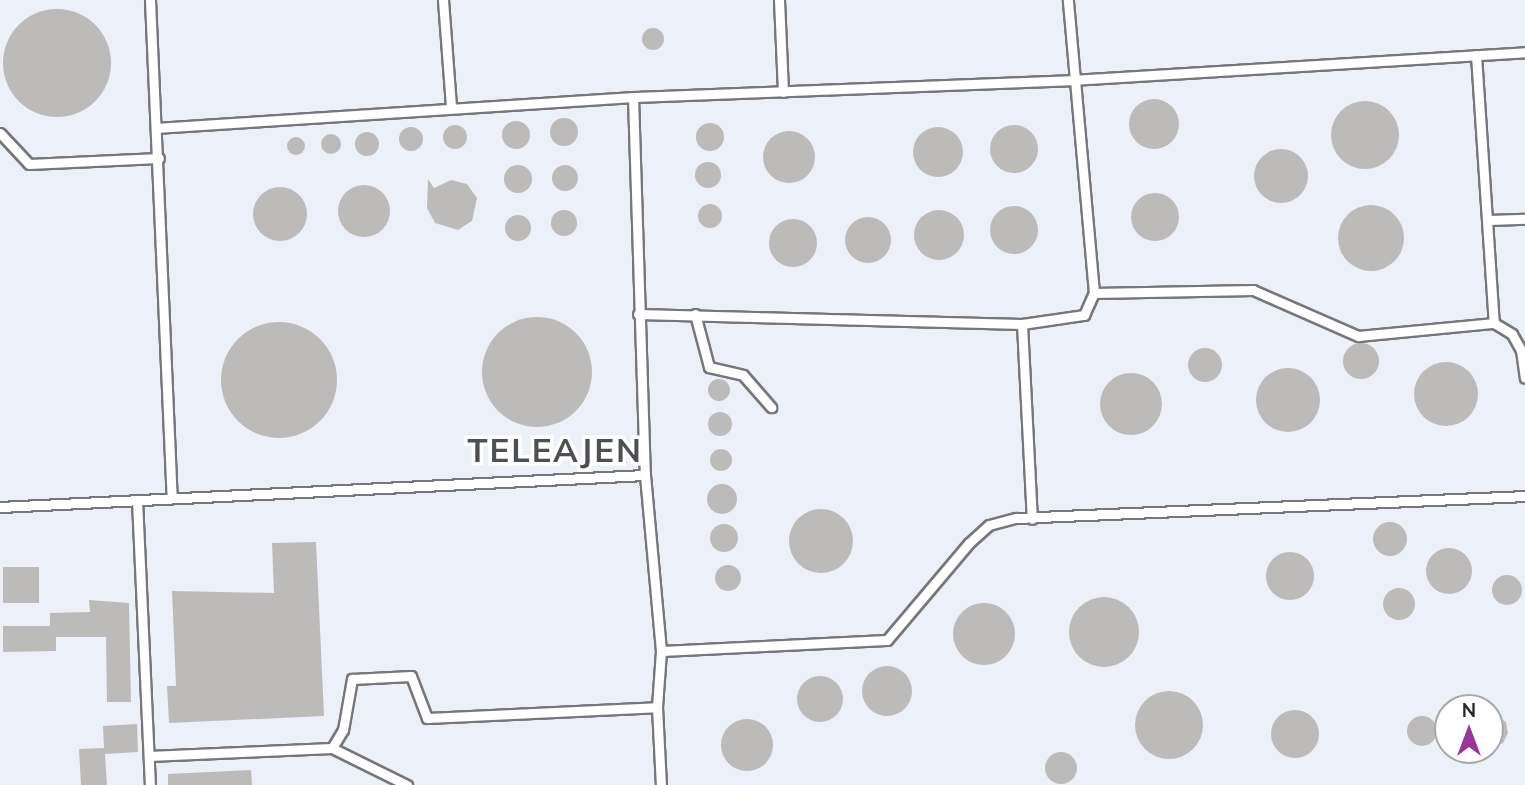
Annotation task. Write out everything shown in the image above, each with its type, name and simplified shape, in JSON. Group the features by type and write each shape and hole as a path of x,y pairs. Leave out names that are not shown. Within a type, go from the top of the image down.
{"lane":[{"path":"150,0 172,498"},
{"path":"443,0 451,107"},
{"path":"779,0 783,92"},
{"path":"638,314 1022,324 1084,315 1094,293 1072,80 1068,0"},
{"path":"156,128 451,107 1072,80 1525,52"},
{"path":"1476,55 1494,323"},
{"path":"633,97 645,475 661,651 657,707 661,785"},
{"path":"0,133 29,164 159,158"},
{"path":"1489,220 1525,219"},
{"path":"1094,293 1253,290 1358,336 1494,323 1512,334 1521,350 1525,378"},
{"path":"695,314 709,367 744,376 771,407"},
{"path":"1022,324 1032,519"},
{"path":"0,507 645,475"},
{"path":"661,651 887,640 989,525 1032,519 1525,496"},
{"path":"137,500 150,785"},
{"path":"332,748 343,730 352,679 411,676 427,718 657,707"},
{"path":"149,756 332,748 407,785"}],"shaded area":[{"path":"0,0 1525,0 1525,785 0,785"}],"building":[{"path":"57,9 78,13 95,25 107,42 111,63 107,84 95,101 78,113 57,117 36,113 19,101 7,84 3,63 7,42 19,25 36,13"},
{"path":"653,28 661,31 664,39 661,47 653,50 645,47 642,39 645,31"},
{"path":"1154,99 1172,106 1179,124 1172,142 1154,149 1136,142 1129,124 1136,106"},
{"path":"1358,101 1372,101 1384,106 1394,116 1399,135 1394,154 1384,164 1372,169 1358,169 1346,164 1336,154 1331,142 1331,128 1336,116 1346,106"},
{"path":"564,118 574,122 578,132 574,142 564,146 554,142 550,132 554,122"},
{"path":"516,121 526,125 530,135 526,145 516,149 506,145 502,135 506,125"},
{"path":"710,123 720,127 724,137 720,147 710,151 700,147 696,137 700,127"},
{"path":"455,125 464,128 467,137 464,146 455,149 446,146 443,137 446,128"},
{"path":"1014,125 1023,126 1031,132 1037,140 1037,158 1031,166 1023,172 1014,173 1005,172 997,166 991,158 990,149 991,140 997,132 1005,126"},
{"path":"411,127 422,134 423,139 416,150 411,151 400,144 399,139 406,128"},
{"path":"938,127 956,134 963,152 956,170 938,177 920,170 913,152 920,134"},
{"path":"789,131 799,133 807,139 813,147 813,167 807,175 799,181 789,183 779,181 771,175 765,167 763,157 765,147 771,139 779,133"},
{"path":"367,132 378,139 379,144 372,155 367,156 356,149 355,144 362,133"},
{"path":"327,134 335,134 341,144 335,154 327,154 321,148 321,140"},
{"path":"296,137 302,140 305,146 302,152 296,155 290,152 287,146 290,140"},
{"path":"1286,149 1296,153 1304,161 1308,176 1304,191 1296,199 1276,203 1266,199 1258,191 1254,171 1258,161 1266,153"},
{"path":"708,162 717,166 721,175 717,184 708,188 699,184 695,175 699,166"},
{"path":"518,165 528,169 532,179 528,189 518,193 508,189 504,179 508,169"},
{"path":"565,165 574,169 578,178 574,187 565,191 556,187 552,178 556,169"},
{"path":"428,179 434,188 451,180 467,184 477,198 472,221 458,230 435,223 427,208"},
{"path":"364,185 383,192 390,211 383,230 364,237 345,230 338,211 345,192"},
{"path":"280,187 299,195 307,214 299,233 280,241 261,233 253,214 261,195"},
{"path":"1155,193 1164,194 1172,200 1178,208 1178,226 1172,234 1164,240 1155,241 1146,240 1138,234 1132,226 1131,217 1132,208 1138,200 1146,194"},
{"path":"710,204 719,207 722,216 719,225 710,228 701,225 698,216 701,207"},
{"path":"1364,205 1378,205 1390,210 1399,219 1404,238 1402,251 1395,262 1378,271 1364,271 1352,266 1343,257 1338,245 1338,231 1343,219 1352,210"},
{"path":"1014,206 1031,213 1038,230 1031,247 1014,254 997,247 990,230 997,213"},
{"path":"564,210 573,214 577,223 573,232 564,236 555,232 551,223 555,214"},
{"path":"939,210 957,217 964,235 957,253 939,260 921,253 914,235 921,217"},
{"path":"518,215 527,219 531,228 527,237 518,241 509,237 505,228 509,219"},
{"path":"868,217 884,224 891,240 884,256 868,263 852,256 845,240 852,224"},
{"path":"793,219 810,226 817,243 810,260 793,267 776,260 769,243 776,226"},
{"path":"537,317 558,321 576,333 588,351 592,372 588,393 576,411 558,423 537,427 516,423 498,411 486,393 482,372 486,351 498,333 516,321"},
{"path":"279,322 301,327 320,339 332,358 337,380 332,402 320,421 301,433 279,438 257,433 238,421 226,402 221,380 226,358 238,339 257,327"},
{"path":"1361,343 1373,349 1379,361 1373,373 1361,379 1349,373 1343,361 1349,349"},
{"path":"1205,348 1217,353 1222,365 1217,377 1205,382 1193,377 1188,365 1193,353"},
{"path":"1440,362 1452,362 1469,371 1476,382 1476,406 1469,417 1452,426 1440,426 1428,421 1419,412 1414,400 1414,388 1419,376 1428,367"},
{"path":"1288,368 1306,374 1314,382 1320,400 1314,418 1306,426 1288,432 1270,426 1262,418 1256,400 1262,382 1270,374"},
{"path":"1125,373 1137,373 1153,382 1160,392 1160,416 1153,426 1137,435 1125,435 1114,430 1105,421 1100,410 1100,398 1105,387 1114,378"},
{"path":"719,379 727,382 730,390 727,398 719,401 711,398 708,390 711,382"},
{"path":"720,412 731,419 732,424 725,435 720,436 709,429 708,424 715,413"},
{"path":"721,449 729,452 732,460 729,468 721,471 713,468 710,460 713,452"},
{"path":"722,484 732,489 737,499 732,509 722,514 712,509 707,499 712,489"},
{"path":"821,509 839,515 847,523 853,541 847,559 839,567 821,573 803,567 795,559 789,541 795,523 803,515"},
{"path":"1390,522 1402,527 1407,539 1402,551 1390,556 1378,551 1373,539 1378,527"},
{"path":"724,524 734,528 738,538 734,548 724,552 714,548 710,538 714,528"},
{"path":"316,542 324,716 169,723 167,686 176,686 172,591 274,593 272,543"},
{"path":"1449,548 1465,555 1472,571 1465,587 1449,594 1433,587 1426,571 1433,555"},
{"path":"1290,552 1307,559 1314,576 1307,593 1290,600 1273,593 1266,576 1273,559"},
{"path":"728,565 737,569 741,578 737,587 728,591 719,587 715,578 719,569"},
{"path":"3,567 39,567 39,603 3,603"},
{"path":"1507,575 1518,579 1522,590 1518,601 1507,605 1496,601 1492,590 1496,579"},
{"path":"1399,588 1410,593 1415,604 1410,615 1399,620 1388,615 1383,604 1388,593"},
{"path":"1104,597 1129,607 1139,632 1129,657 1104,667 1079,657 1069,632 1079,607"},
{"path":"89,600 129,603 131,702 107,702 106,637 56,637 56,651 3,652 3,626 50,626 50,613 90,612"},
{"path":"984,603 996,605 1006,612 1013,622 1013,646 1006,656 996,663 984,665 972,663 962,656 955,646 953,634 955,622 962,612 972,605"},
{"path":"887,666 904,674 912,691 904,708 887,716 870,708 862,691 870,674"},
{"path":"820,676 836,683 843,699 836,715 820,722 804,715 797,699 804,683"},
{"path":"1162,691 1176,691 1188,696 1198,706 1203,725 1198,744 1188,754 1176,759 1162,759 1150,754 1140,744 1135,732 1135,718 1140,706 1150,696"},
{"path":"1295,710 1312,717 1319,734 1312,751 1295,758 1278,751 1271,734 1278,717"},
{"path":"1422,716 1433,720 1433,742 1422,746 1411,742 1407,731 1411,720"},
{"path":"747,719 757,721 765,727 771,735 771,755 765,763 757,769 747,771 737,769 729,763 723,755 721,745 723,735 729,727 737,721"},
{"path":"1504,721 1506,722 1508,733 1504,741"},
{"path":"137,724 138,752 105,754 107,785 81,785 79,749 104,748 103,726"},
{"path":"1061,752 1072,757 1077,768 1072,779 1061,784 1050,779 1045,768 1050,757"},
{"path":"251,770 252,785 168,785 168,774"}],"district":[{"name":"TELEAJEN","path":"555,450"}]}
